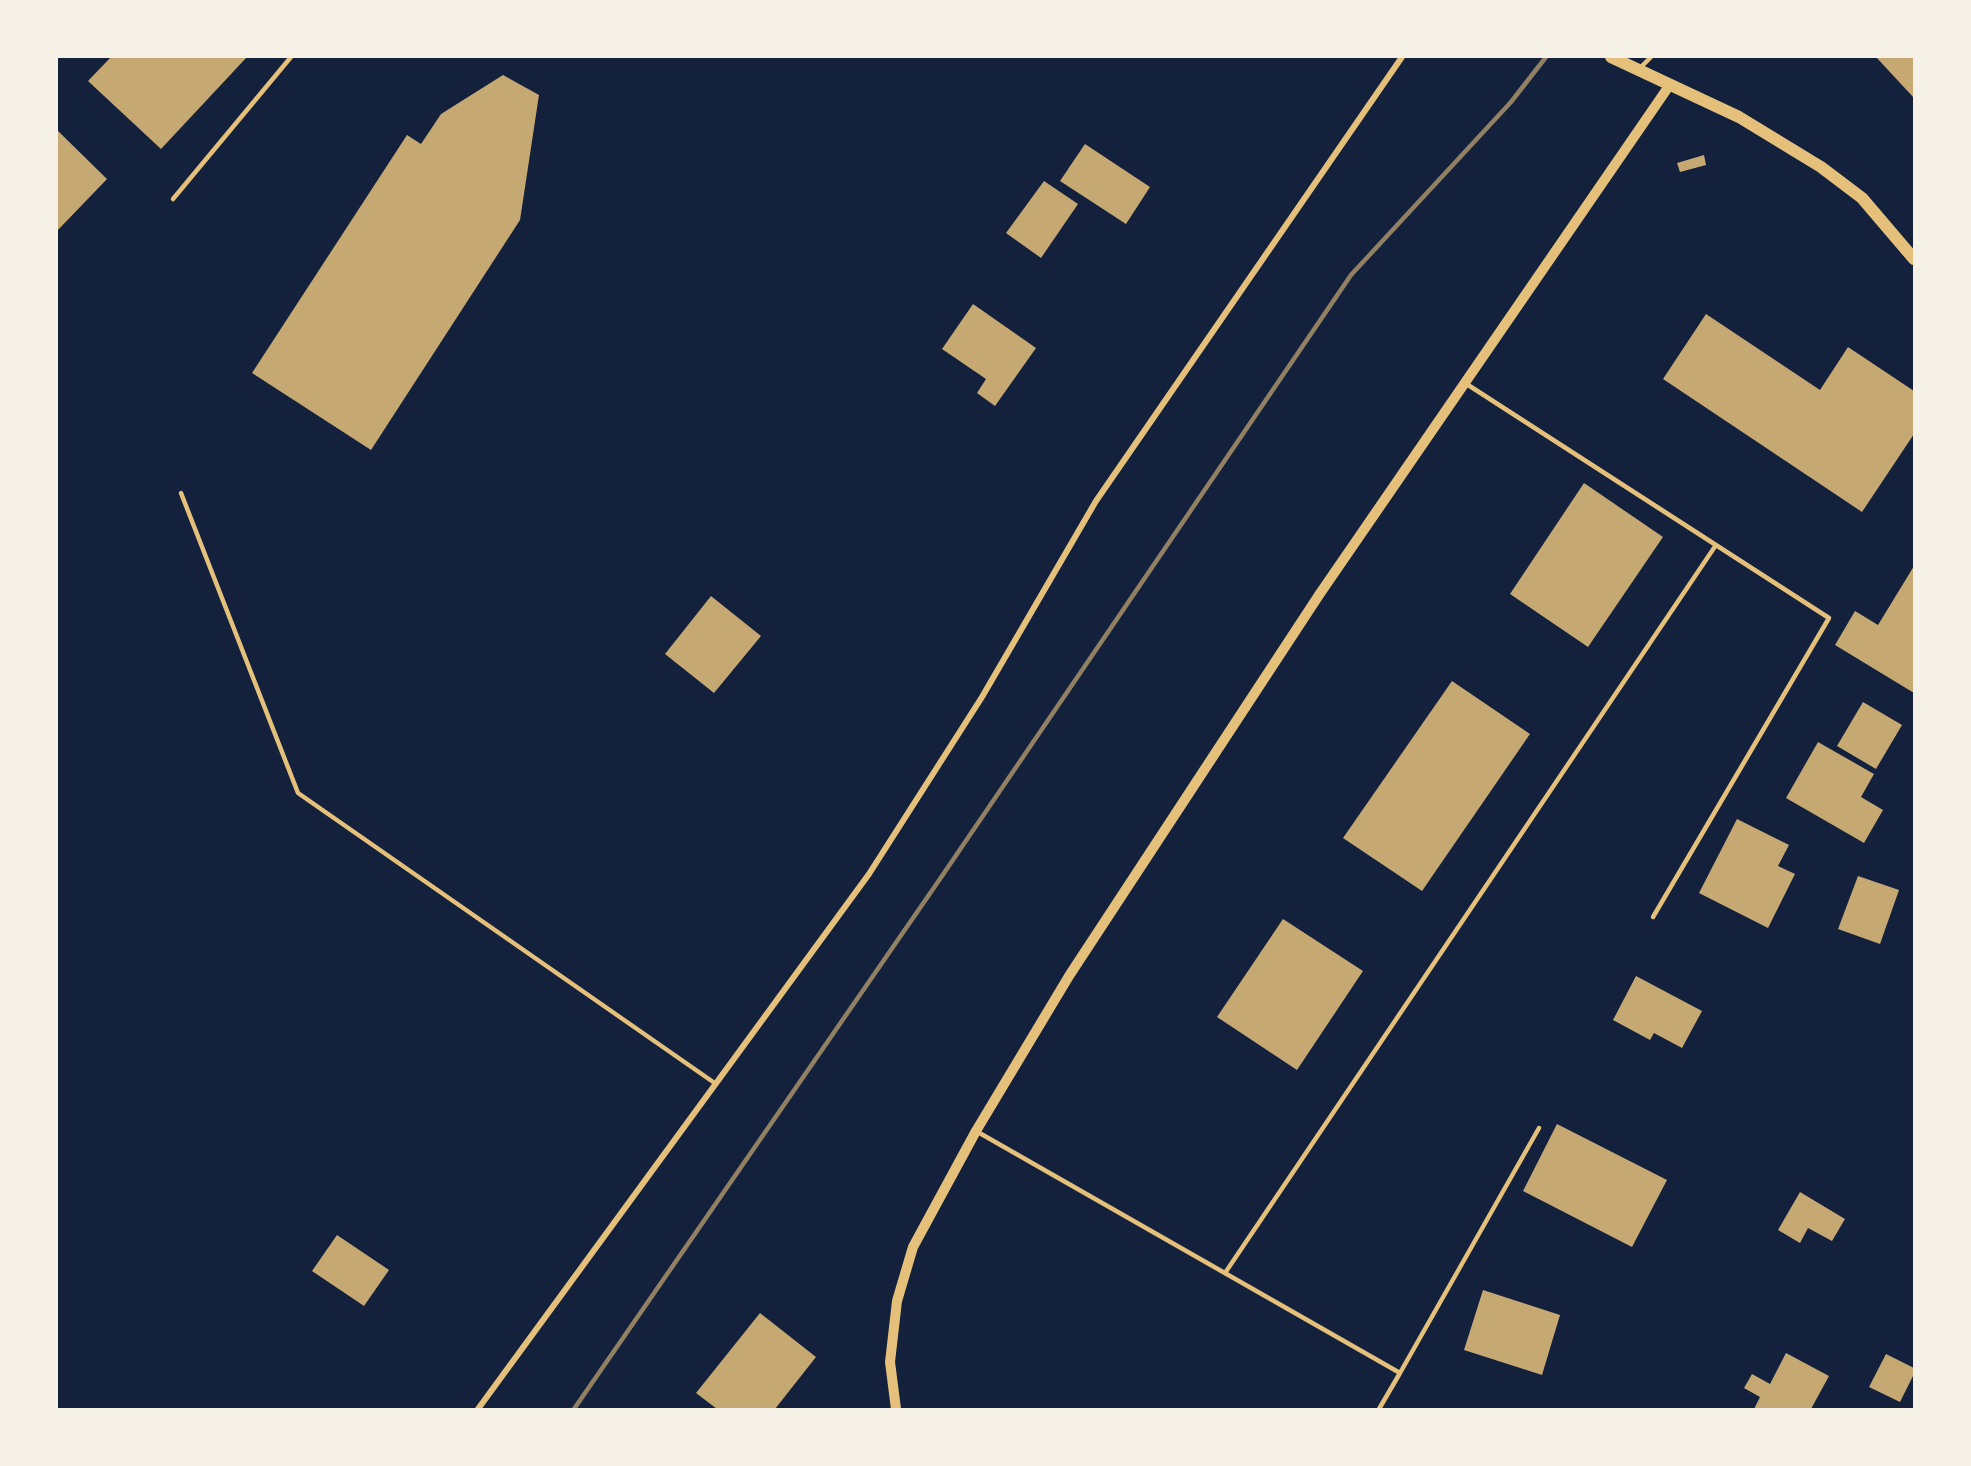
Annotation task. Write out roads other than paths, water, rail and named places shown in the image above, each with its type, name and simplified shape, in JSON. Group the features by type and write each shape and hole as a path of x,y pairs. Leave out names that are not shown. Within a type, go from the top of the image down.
{"main road":[{"path":"1611,57 1738,117 1821,166 1862,198 1914,259"}],"street":[{"path":"478,1409 869,874 982,697 1096,501 1402,57"},
{"path":"896,1409 890,1362 897,1301 913,1246 976,1131 1068,976 1318,595 1669,86"}],"lane":[{"path":"173,199 291,57"},
{"path":"1637,70 1651,57"},
{"path":"1465,383 1829,618 1653,917"},
{"path":"182,493 298,793 716,1084"},
{"path":"1225,1273 1716,544"},
{"path":"1379,1409 1539,1128"},
{"path":"976,1131 1400,1373"}],"railway":[{"path":"574,1409 942,876 1351,275 1511,102 1546,57"}]}
